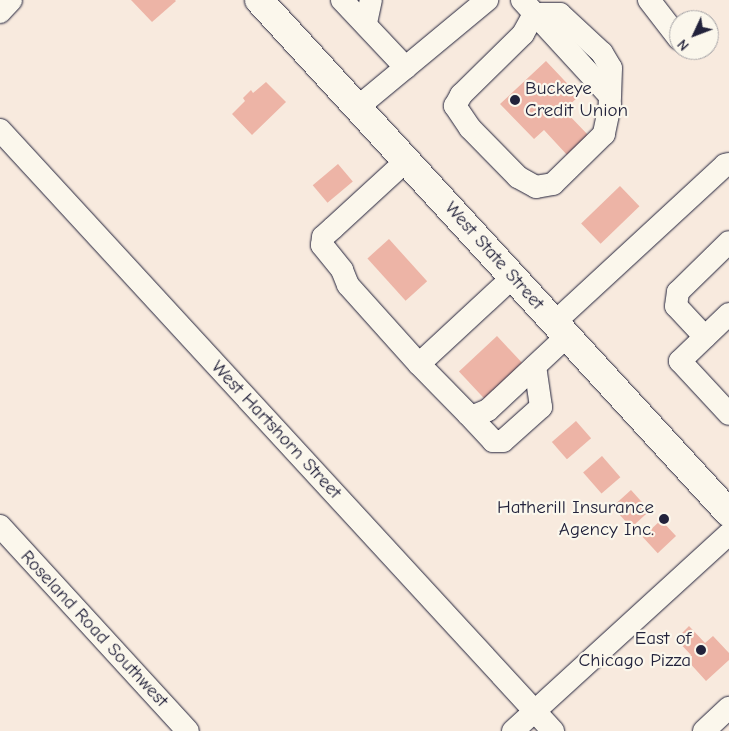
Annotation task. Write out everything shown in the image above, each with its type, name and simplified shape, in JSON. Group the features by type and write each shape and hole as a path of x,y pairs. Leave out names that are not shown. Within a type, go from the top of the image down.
{"highway":[{"name":"West State Street","path":"259,0 729,513"}],"street":[{"path":"0,12 11,0"},
{"path":"342,0 366,23 406,68"},
{"path":"366,23 371,0"},
{"path":"358,107 487,0"},
{"path":"649,0 669,27"},
{"path":"528,7 560,14 574,24 602,53 611,68 610,96 604,134 553,184 536,187 518,177 470,128 455,106 461,95 523,34 528,7"},
{"name":"West Hartshorn Street","path":"0,130 553,731"},
{"path":"407,160 323,237 322,245 342,270 348,285 419,364 493,441 503,442 541,407 535,366"},
{"path":"468,414 474,416 488,410 535,366 561,329 725,164 729,164"},
{"path":"705,337 676,306 678,292 729,242"},
{"path":"419,364 513,277"},
{"path":"729,314 680,361 729,414"},
{"name":"Roseland Road Southwest","path":"0,526 188,731"},
{"path":"513,731 729,534"},
{"path":"704,731 729,708"}],"building":[{"path":"131,0 175,0 176,1 152,22"},
{"path":"546,61 579,96 564,110 589,136 568,156 544,130 534,139 500,104"},
{"path":"266,82 286,102 252,135 232,114 245,101 243,98 251,90 253,93"},
{"path":"338,164 353,182 328,203 313,185"},
{"path":"620,186 639,206 601,244 581,224"},
{"path":"389,239 427,281 406,301 367,258"},
{"path":"497,336 522,363 484,399 459,371"},
{"path":"576,421 591,438 567,459 552,442"},
{"path":"602,456 620,477 602,494 583,472"},
{"path":"631,490 650,511 631,528 612,507"},
{"path":"661,520 676,536 658,553 643,537"},
{"path":"689,626 705,643 713,636 729,653 729,660 706,681 687,660 691,655 676,639"}],"place":[{"name":"Buckeye Credit Union","path":"515,100"},
{"name":"Hatherill Insurance Agency Inc.","path":"664,519"},
{"name":"East of Chicago Pizza","path":"701,650"}]}
